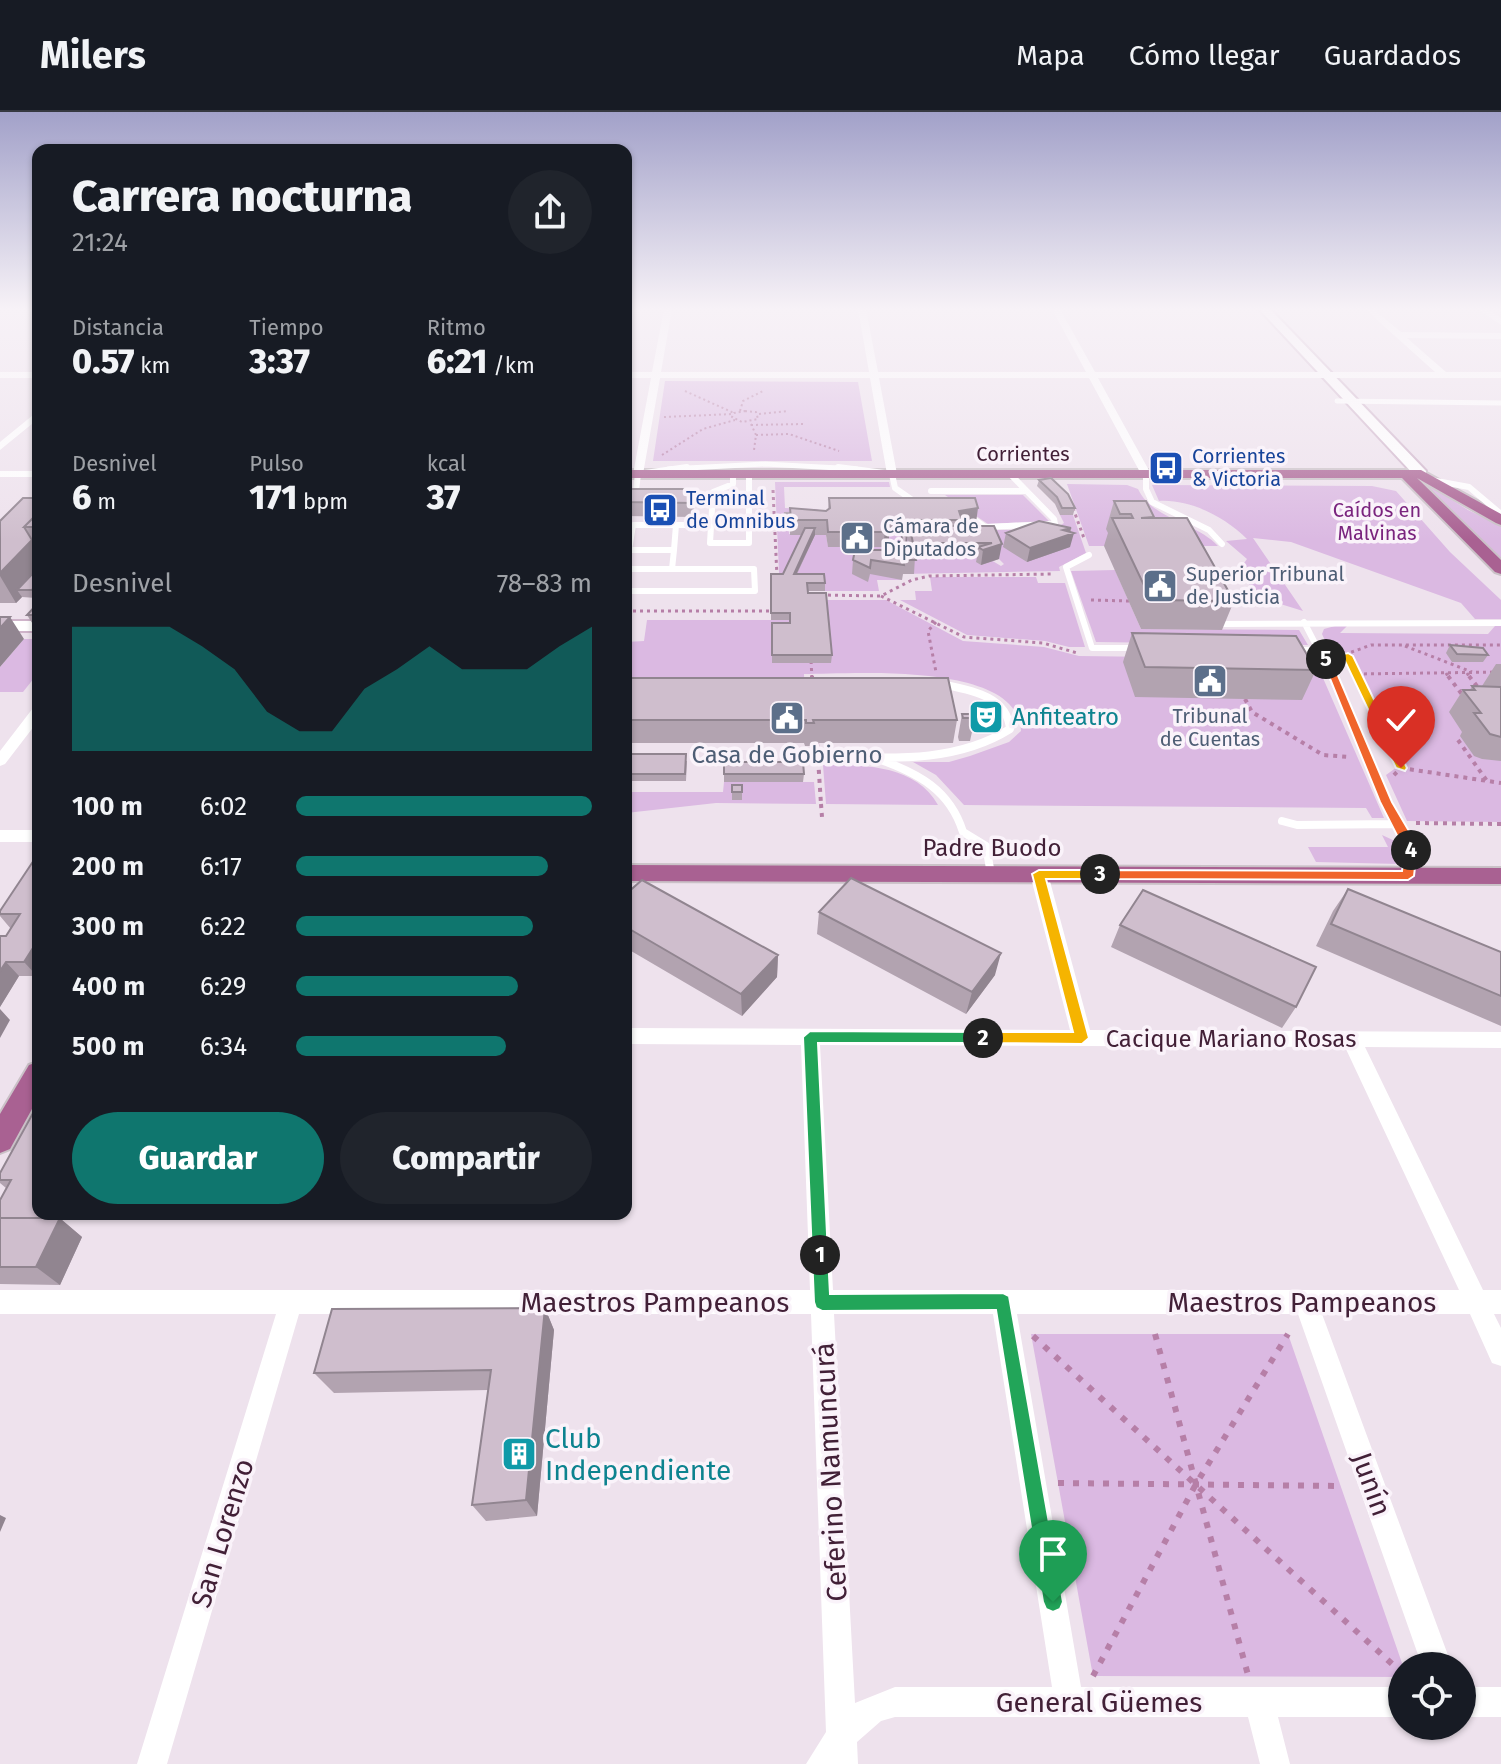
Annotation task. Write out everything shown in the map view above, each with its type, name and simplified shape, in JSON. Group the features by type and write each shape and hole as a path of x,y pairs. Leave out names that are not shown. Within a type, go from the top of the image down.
{"main road":[{"path":"1330,386 1418,476 1501,569"},
{"name":"Corrientes","path":"632,474 745,470 772,474 1418,476"},
{"path":"1418,476 1501,517"},
{"path":"0,610 32,610"},
{"path":"0,626 32,626"},
{"name":"Padre Buodo","path":"632,873 1501,876"},
{"path":"0,1140 32,1084"}],"street":[{"path":"632,474 653,386"},
{"path":"876,386 892,474"},
{"path":"1098,386 1146,474"},
{"path":"0,447 32,419"},
{"path":"0,474 32,474"},
{"path":"0,761 32,719"},
{"path":"0,836 32,836"},
{"path":"1039,874 1082,1038"},
{"name":"Cacique Mariano Rosas","path":"632,1036 1501,1040"},
{"name":"Ceferino Namuncurá","path":"810,1037 843,1750"},
{"path":"1351,1039 1501,1354"},
{"name":"Maestros Pampeanos","path":"0,1302 1501,1302"},
{"name":"San Lorenzo","path":"152,1764 291,1302"},
{"path":"1003,1302 1069,1702"},
{"name":"Junín","path":"1306,1302 1432,1652"},
{"path":"1253,1690 1275,1764"},
{"name":"General Güemes","path":"821,1764 843,1750 866,1712 895,1702 1069,1702 1253,1690 1388,1701"},
{"path":"1476,1702 1501,1702"}],"lane":[{"path":"1344,401 1501,403"},
{"path":"636,490 632,474 680,466 834,466 892,474 895,488 921,506"},
{"path":"745,470 749,543 710,543 713,492 733,484 745,470"},
{"path":"920,474 922,485 946,501"},
{"path":"975,520 985,527 1055,524 1054,519 1010,474"},
{"path":"1146,474 1146,489 1152,502 1209,530 1222,544"},
{"path":"632,490 649,490"},
{"path":"912,500 933,492 1026,491"},
{"path":"632,531 633,525 711,525"},
{"path":"672,569 676,525"},
{"path":"632,550 674,550"},
{"path":"1089,555 1066,567 1092,648 1154,649"},
{"path":"632,569 754,569 755,591 632,591"},
{"path":"1304,622 1325,659 1396,824 1410,843 1408,876"},
{"path":"1223,624 1501,623"},
{"path":"1278,651 1319,649"},
{"path":"813,756 943,754 967,750 1000,737 1010,729 1011,719 1004,707 989,698 938,683 924,683"},
{"path":"871,756 913,770 939,790 961,818 963,832 986,846 991,874"},
{"path":"1282,821 1297,825 1396,824"}],"path":[{"path":"679,388 734,414"},
{"path":"740,411 743,401 769,388"},
{"path":"660,417 788,411"},
{"path":"734,414 735,420"},
{"path":"751,423 758,419 759,414"},
{"path":"653,461 703,429 735,420 803,424"},
{"path":"745,470 756,435 751,423"},
{"path":"756,435 789,434 844,452"},
{"path":"632,611 779,611 772,474"},
{"path":"1053,474 1071,503 1089,555"},
{"path":"822,595 881,596 912,580 929,576 1068,572"},
{"path":"755,591 778,595"},
{"path":"1076,599 1129,601"},
{"path":"936,622 928,631 938,683"},
{"path":"1325,659 1348,656 1371,645 1501,645"},
{"path":"1403,645 1474,673"},
{"path":"810,650 813,688"},
{"path":"1348,656 1401,768"},
{"path":"1357,674 1501,672"},
{"path":"1446,673 1472,708"},
{"path":"1467,673 1485,697"},
{"path":"1245,699 1252,712 1323,755 1367,758"},
{"path":"1458,740 1488,781"},
{"path":"817,743 822,817"},
{"path":"1401,768 1501,783"},
{"path":"1395,789 1390,778 1401,768"},
{"path":"1410,823 1501,824"},
{"path":"1031,1334 1388,1660"},
{"path":"1155,1334 1253,1690"},
{"path":"1093,1676 1196,1484 1288,1334"},
{"path":"1058,1483 1341,1486"}],"green space":[{"path":"664,386 859,386 872,461 653,461"},
{"path":"775,482 889,482 890,487 784,487 785,508 817,509 822,512 784,519 790,525 789,534 826,535 828,546 886,535 907,535 912,557 986,557 1001,566 1004,564 998,558 957,525 974,525 982,530 1053,530 1064,523 1060,515 1073,515 1086,553 1059,567 1060,571 902,574 902,580 877,580 879,591 825,591 823,581 788,581 779,573"},
{"path":"1067,484 1127,485 1138,489 1153,507 1198,531 1218,546 1132,546 1107,529 1112,541 1125,546 1089,546"},
{"name":"Caídos en Malvinas","path":"1152,485 1372,486 1396,491 1450,552 1501,600 1501,619 1475,619 1461,603 1291,542 1253,538 1303,611 1258,597 1239,570 1247,559 1226,541 1247,539 1228,524 1195,506 1159,501"},
{"path":"1424,485 1501,526 1501,558"},
{"path":"945,495 1023,495 1049,521 988,524"},
{"path":"1115,570 1141,629 1299,630 1308,645 1096,642 1071,571"},
{"path":"930,577 1036,577 1038,583 1065,583 1085,647 967,635 900,600 916,600 915,591 932,591"},
{"path":"826,600 886,600 963,641 1044,647 1079,656 1303,659 1316,662 1384,818 1372,818 1366,808 964,805 936,775 913,762 949,762 970,756 1009,742 1021,731 1013,708 993,693 964,682 930,676 804,674 805,701 632,701 632,642 644,641 647,620 827,620"},
{"path":"1347,626 1340,633 1488,634 1495,626 1501,626 1501,822 1407,821 1386,775 1397,767 1347,661 1337,667 1322,634 1324,629"},
{"path":"24,639 32,639 32,681 23,692 0,692 0,667"},
{"path":"823,765 855,765 902,774 916,781 938,805 826,804"},
{"path":"724,782 814,782 816,804 716,803 632,812 632,792 723,792"},
{"path":"1382,835 1395,841 1402,858 1399,864 1316,862 1308,847 1388,847"},
{"path":"1031,1334 1288,1334 1398,1652 1388,1652 1388,1677 1093,1676"}],"building":[{"path":"1051,478 1068,494 1075,508 1062,508 1057,497 1039,480"},
{"path":"632,489 693,489 692,503 632,502"},
{"path":"23,498 32,498 32,519 24,527 32,540 0,573 0,521"},
{"path":"829,498 975,498 978,508 959,511 962,520 928,520 929,526 994,526 1002,544 983,550 978,547 992,543 913,543 908,520 888,520 890,530 885,532 828,532 827,520 791,520 790,508 826,511 830,508","holes":["913,520 923,520 924,526 914,526"]},
{"path":"1114,501 1146,501 1154,517 1141,518 1187,518 1234,601 1151,600 1112,518 1133,518 1131,514 1120,514"},
{"path":"1039,521 1071,528 1063,530 1074,533 1030,548 1006,533"},
{"path":"805,528 815,528 794,574 824,574 825,583 807,583 808,593 826,593 832,655 772,655 772,623 790,623 790,613 771,613 771,574 783,574"},
{"path":"903,528 907,528 906,550 900,550"},
{"path":"855,550 913,550 916,560 903,560 904,565 871,560 870,568 853,560"},
{"path":"32,574 32,590 17,590"},
{"path":"0,617 10,617 0,628"},
{"path":"1132,633 1296,636 1316,670 1145,667"},
{"path":"1450,645 1483,648 1488,655 1457,654"},
{"path":"632,678 948,678 957,720 813,720 814,723 806,723 806,720 632,720"},
{"path":"1472,686 1501,687 1501,737 1490,734 1474,713 1481,713 1463,690 1475,690"},
{"path":"962,714 974,714 975,718 963,718"},
{"path":"632,754 686,754 685,774 632,774"},
{"path":"724,762 803,762 804,774 724,774"},
{"path":"732,785 742,785 742,792 732,792"},
{"path":"32,863 32,949 24,962 6,962 0,971 0,936 6,936 20,914 0,914"},
{"path":"851,878 1001,953 972,992 819,912"},
{"path":"642,880 778,955 741,994 632,930 632,889"},
{"path":"1348,889 1501,952 1501,996 1331,924"},
{"path":"1143,890 1316,967 1296,1007 1120,925"},
{"path":"32,1115 32,1218 0,1218 0,1200 11,1180 0,1180 0,1173"},
{"path":"0,1218 59,1220 36,1267 0,1267"},
{"name":"Club Independiente","path":"545,1308 526,1500 472,1505 491,1370 314,1373 332,1309"}],"place":[{"name":"Corrientes & Victoria","path":"1166,468"},
{"name":"Terminal de Omnibus","path":"660,510"},
{"name":"Cámara de Diputados","path":"857,538"},
{"name":"Superior Tribunal de Justicia","path":"1160,586"},
{"name":"Tribunal de Cuentas","path":"1210,681"},
{"name":"Anfiteatro","path":"986,717"},
{"name":"Casa de Gobierno","path":"787,718"},
{"name":"Club Independiente","path":"519,1454"}],"route":[{"path":"1053,1602 1003,1302 822,1302 810,1037 1082,1038 1039,874 1408,876 1410,843 1396,824 1325,659 1348,656 1401,768"}]}
